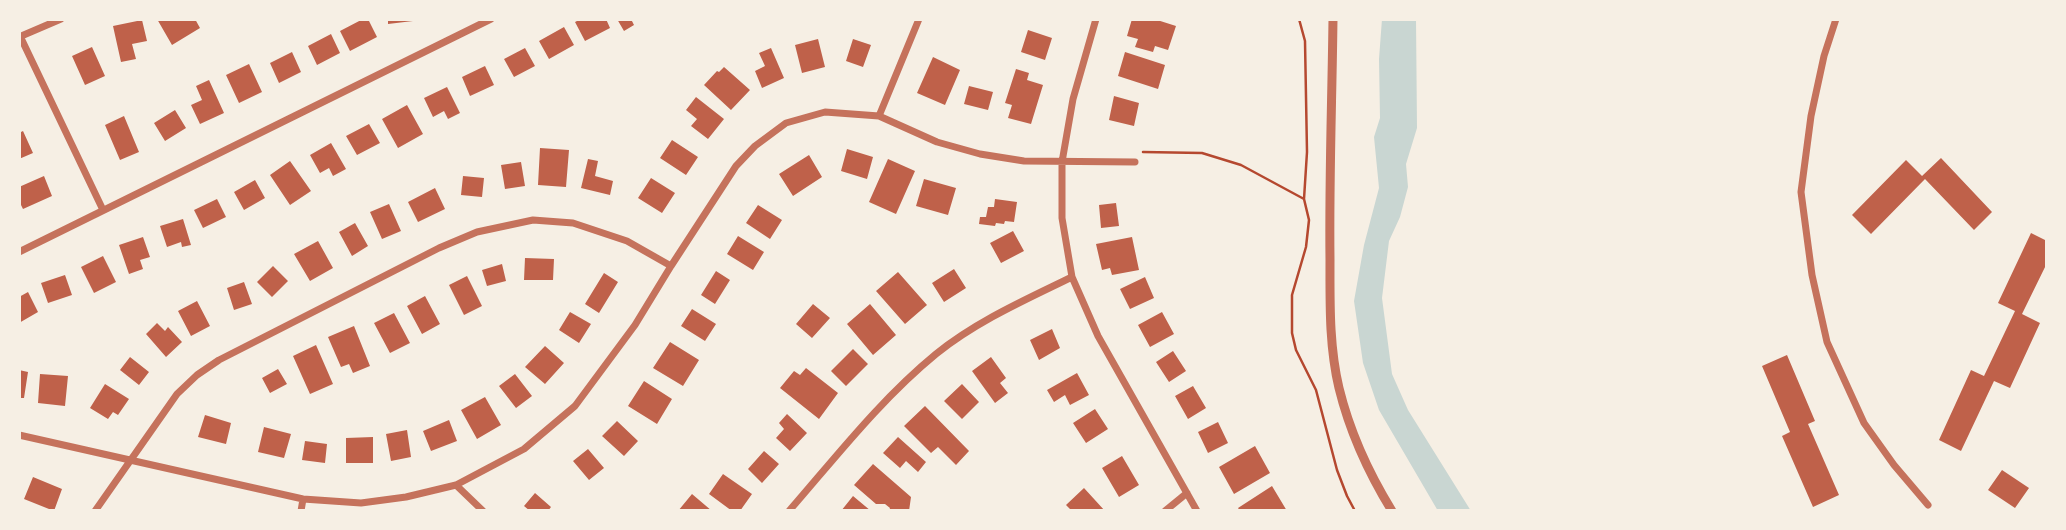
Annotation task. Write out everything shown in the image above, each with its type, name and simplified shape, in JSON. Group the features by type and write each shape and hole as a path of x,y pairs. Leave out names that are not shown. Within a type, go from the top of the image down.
{"street":[{"path":"61,19 19,36 103,210"},
{"path":"19,252 491,19"},
{"path":"879,116 919,19"},
{"path":"1096,19 1073,99 1062,162 1062,218 1072,277 1098,336 1197,511"},
{"path":"1333,19 1331,341 1339,387 1353,436 1370,476 1392,511"},
{"path":"1836,19 1824,56 1811,116 1801,192 1812,275 1827,342 1864,423 1894,465 1928,505"},
{"path":"19,435 303,499 361,503 406,497 456,485 524,449 575,406 635,325 736,166 755,146 786,123 825,112 879,116 937,142 980,154 1024,161 1135,162"},
{"path":"95,511 177,394 197,375 219,360 439,248 477,232 533,220 573,223 627,240 671,266"},
{"path":"789,511 898,387 938,352 986,319 1072,277"},
{"path":"456,485 482,511"},
{"path":"1165,511 1187,493"},
{"path":"301,511 303,499"}],"path":[{"path":"1299,19 1305,41 1307,152 1304,199 1309,220 1299,274 1292,295 1292,333 1296,350 1316,390 1337,470 1355,511"},
{"path":"1136,152 1202,153 1241,165 1304,199"}],"shaded area":[{"path":"1382,19 1416,19 1417,128 1406,164 1408,187 1400,217 1389,241 1382,298 1392,374 1408,410 1471,511 1438,511 1379,410 1363,363 1354,301 1364,245 1379,188 1374,137 1380,118 1379,59"}],"building":[{"path":"157,19 195,19 200,28 172,45"},
{"path":"368,19 377,37 350,51 340,31"},
{"path":"388,19 413,19 413,21 388,24"},
{"path":"581,19 606,19 610,28 585,41 575,22"},
{"path":"617,19 631,19 634,25 624,31"},
{"path":"1132,19 1154,19 1176,26 1168,50 1155,46 1153,52 1135,47 1138,39 1127,36"},
{"path":"142,20 147,41 132,44 136,59 121,62 113,26"},
{"path":"564,27 574,45 549,59 539,41"},
{"path":"1028,30 1052,38 1045,60 1021,52"},
{"path":"331,34 340,53 317,65 308,46"},
{"path":"818,39 825,67 802,73 795,45"},
{"path":"853,39 871,45 863,67 846,61"},
{"path":"92,47 105,76 85,85 72,56"},
{"path":"525,48 535,66 514,77 504,59"},
{"path":"771,48 784,78 762,88 755,71 765,66 759,53"},
{"path":"292,52 301,72 279,83 270,63"},
{"path":"1125,52 1165,65 1158,89 1118,76"},
{"path":"933,57 960,70 945,105 917,93"},
{"path":"249,64 262,92 239,103 226,75"},
{"path":"485,66 494,85 470,96 462,77"},
{"path":"724,67 750,90 731,110 704,85"},
{"path":"1016,69 1029,73 1027,80 1043,85 1031,124 1008,118 1012,105 1005,103"},
{"path":"209,80 224,113 200,124 191,105 202,100 196,86"},
{"path":"969,86 993,92 988,110 964,104"},
{"path":"447,87 460,113 448,119 444,111 433,117 424,98"},
{"path":"1114,96 1139,103 1134,126 1109,120"},
{"path":"696,97 724,119 708,139 691,126 697,119 686,110"},
{"path":"407,105 423,134 398,148 382,119"},
{"path":"175,110 186,128 165,141 154,123"},
{"path":"124,116 139,152 120,160 105,125"},
{"path":"369,124 380,143 357,155 346,136"},
{"path":"23,131 33,153 19,159 19,133"},
{"path":"672,140 698,157 686,175 660,158"},
{"path":"331,143 346,169 333,176 329,168 320,173 310,155"},
{"path":"540,148 569,150 566,187 538,185"},
{"path":"847,149 873,157 867,179 841,171"},
{"path":"809,155 822,177 793,196 779,174"},
{"path":"1941,158 1992,212 1974,230 1925,179 1871,234 1852,215 1906,160 1922,176"},
{"path":"588,159 598,161 595,176 613,181 610,195 581,188"},
{"path":"888,159 915,171 896,214 869,202"},
{"path":"290,161 311,191 290,205 270,175"},
{"path":"521,162 525,186 505,189 501,165"},
{"path":"44,176 52,196 23,209 19,201 19,187"},
{"path":"463,176 484,178 482,197 461,195"},
{"path":"651,178 675,193 662,213 638,198"},
{"path":"924,179 956,188 948,215 916,206"},
{"path":"255,180 265,198 244,210 234,192"},
{"path":"435,188 445,209 418,222 408,202"},
{"path":"217,199 226,217 203,228 194,210"},
{"path":"995,199 1017,202 1014,222 1005,221 1004,224 996,223 995,226 979,224 980,217 986,217 988,207 994,207"},
{"path":"1116,203 1119,226 1101,228 1099,205"},
{"path":"389,204 401,231 382,239 370,212"},
{"path":"758,205 782,220 770,239 746,223"},
{"path":"183,219 191,245 182,247 181,242 167,247 160,226"},
{"path":"355,223 368,246 352,256 339,232"},
{"path":"1013,231 1024,251 1001,263 990,243"},
{"path":"2031,233 2047,241 2047,263 2022,314 2040,323 2010,388 1994,381 1961,451 1939,440 1971,370 1984,376 2015,311 1998,303"},
{"path":"738,236 764,252 753,270 727,254"},
{"path":"143,237 150,257 140,260 143,269 129,274 119,245"},
{"path":"1132,237 1139,270 1112,275 1110,268 1102,270 1096,244"},
{"path":"318,241 333,268 310,281 294,254"},
{"path":"103,256 116,282 94,293 81,267"},
{"path":"525,258 554,259 553,280 524,280"},
{"path":"502,264 506,281 487,286 482,270"},
{"path":"273,266 288,281 272,297 257,282"},
{"path":"954,269 966,288 944,302 932,283"},
{"path":"716,271 730,280 715,304 701,295"},
{"path":"898,272 927,305 905,324 876,291"},
{"path":"604,273 618,282 599,313 585,304"},
{"path":"65,275 72,295 48,303 41,283"},
{"path":"467,276 482,306 464,315 449,285"},
{"path":"1145,277 1154,298 1130,309 1120,289"},
{"path":"244,282 252,304 234,310 227,288"},
{"path":"28,292 38,312 19,323 19,297"},
{"path":"425,296 440,324 422,334 407,306"},
{"path":"197,301 210,326 191,336 178,311"},
{"path":"813,304 830,318 812,338 796,324"},
{"path":"870,304 896,335 873,355 847,324"},
{"path":"692,309 716,324 705,341 681,326"},
{"path":"570,312 591,324 579,343 559,330"},
{"path":"1162,312 1174,334 1150,347 1138,325"},
{"path":"394,313 410,343 390,353 374,323"},
{"path":"157,323 165,331 168,327 182,342 166,357 146,334"},
{"path":"354,326 370,366 353,373 349,364 341,367 328,337"},
{"path":"1052,329 1060,348 1039,360 1030,340"},
{"path":"670,342 699,360 683,386 653,368"},
{"path":"316,345 333,384 310,394 293,356"},
{"path":"545,346 564,363 545,384 525,367"},
{"path":"853,349 868,364 846,386 831,371"},
{"path":"1173,351 1186,371 1169,382 1156,362"},
{"path":"1787,355 1815,421 1808,424 1839,495 1813,507 1782,436 1790,432 1762,366"},
{"path":"130,357 149,372 139,385 120,370"},
{"path":"991,357 1006,378 1000,383 1008,393 995,403 972,371"},
{"path":"806,368 838,393 819,419 780,388 794,371 800,375"},
{"path":"278,369 287,384 270,393 262,378"},
{"path":"19,370 28,372 24,398 19,398"},
{"path":"1077,373 1089,395 1070,405 1065,395 1054,402 1047,390"},
{"path":"40,374 68,376 65,406 38,403"},
{"path":"515,374 532,396 516,408 499,386"},
{"path":"644,381 672,399 657,424 628,406"},
{"path":"105,384 129,399 118,415 113,412 108,419 90,408"},
{"path":"962,384 979,402 962,419 944,401"},
{"path":"1193,386 1206,408 1188,419 1175,396"},
{"path":"485,397 501,425 477,439 461,410"},
{"path":"925,406 969,451 956,465 938,447 931,453 904,426"},
{"path":"1095,409 1108,429 1086,443 1073,423"},
{"path":"787,414 807,433 790,451 776,438 784,429 779,423"},
{"path":"205,415 231,423 226,444 198,437"},
{"path":"449,420 457,441 431,451 423,431"},
{"path":"617,421 638,441 624,456 602,436"},
{"path":"1218,422 1228,443 1208,453 1198,432"},
{"path":"264,427 291,434 284,458 258,452"},
{"path":"407,430 411,457 391,461 386,434"},
{"path":"373,437 373,463 346,463 346,438"},
{"path":"898,437 926,462 918,472 906,461 900,468 883,453"},
{"path":"305,441 327,444 325,463 302,460"},
{"path":"1255,446 1270,473 1234,494 1219,467"},
{"path":"588,449 604,468 589,480 573,461"},
{"path":"764,451 779,464 762,483 748,469"},
{"path":"1122,456 1139,485 1119,497 1102,468"},
{"path":"873,464 911,497 909,511 889,511 890,508 885,504 876,504 854,485"},
{"path":"2002,470 2029,488 2015,508 1988,490"},
{"path":"723,474 752,494 740,511 732,511 709,494"},
{"path":"33,477 62,489 54,511 24,499"},
{"path":"1272,486 1287,511 1240,511 1238,508"},
{"path":"1084,488 1105,511 1072,511 1066,505"},
{"path":"535,493 551,507 548,511 530,511 524,506"},
{"path":"692,494 712,511 678,511"},
{"path":"853,496 871,511 841,511"}]}
